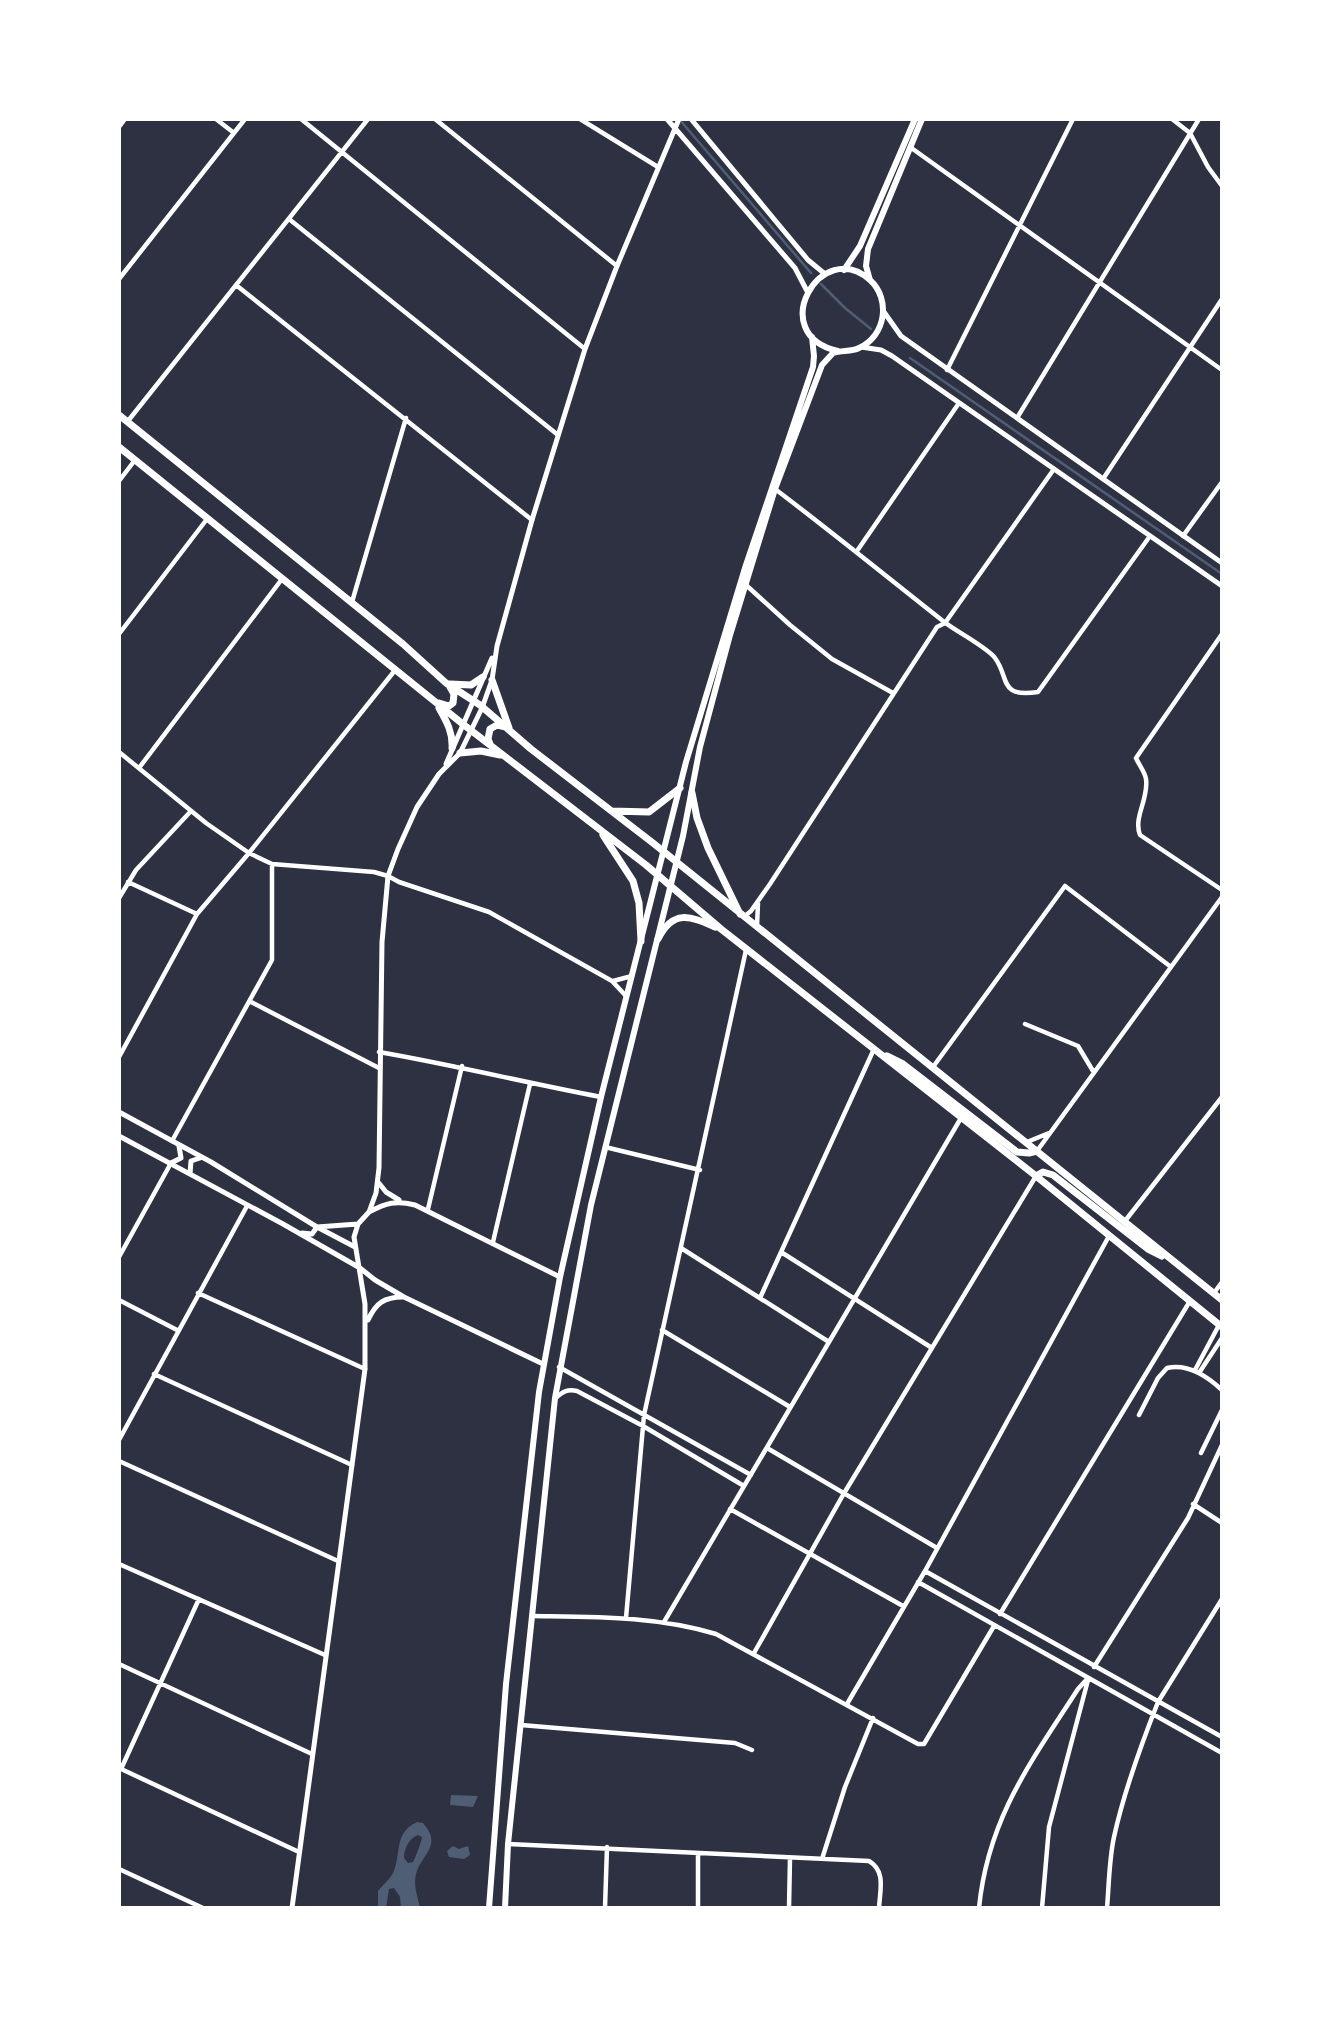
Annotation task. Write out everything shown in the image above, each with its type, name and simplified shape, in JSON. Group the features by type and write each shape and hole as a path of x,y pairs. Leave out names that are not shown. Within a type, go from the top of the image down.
{"main road":[{"path":"844,270 860,246 915,119"},
{"path":"870,280 862,274 844,270 825,274 807,291 802,315 805,327 819,344 838,351 861,348 877,333 884,312 883,300 870,280 866,266 868,249 922,119"},
{"path":"489,1908 506,1684 543,1364 560,1277 601,1097 680,788 741,580 813,366 812,337"},
{"path":"505,1908 508,1844 555,1398 584,1242 676,862 692,793 699,747 745,584 775,489 818,374 827,359 838,351"},
{"path":"119,415 403,644 446,683 508,728 531,749 664,852 1222,1300"},
{"path":"119,447 472,732 599,828 721,929 1036,1176 1221,1326"},
{"path":"446,683 471,685 483,677"},
{"path":"492,680 508,728"},
{"path":"435,702 449,706 453,703 454,694 446,683"},
{"path":"435,702 449,726 456,751 481,751 505,756"},
{"path":"495,748 488,740 490,729 497,725 508,728"},
{"path":"612,811 649,812 680,788"},
{"path":"692,793 697,818 708,848 741,916"},
{"path":"599,828 633,881 639,903 641,941"},
{"path":"658,939 669,922 679,917 699,920 721,929"},
{"path":"874,1049 903,1064 1017,1152 1029,1153 1037,1150"},
{"path":"1036,1176 1043,1172 1053,1175 1148,1249 1176,1262"},
{"path":"569,1239 584,1242"},
{"path":"522,1546 539,1547"}],"street":[{"path":"119,127 125,119"},
{"path":"216,119 234,133"},
{"path":"119,279 246,119"},
{"path":"301,119 586,349"},
{"path":"127,422 368,119"},
{"path":"435,119 617,266"},
{"path":"580,119 658,167"},
{"path":"667,119 795,268 807,291"},
{"path":"456,751 463,724 496,648 532,520 586,349 617,266 679,119"},
{"path":"691,119 807,260 825,274"},
{"path":"947,370 1073,119"},
{"path":"1172,119 1190,133 1208,167 1222,186"},
{"path":"1017,418 1199,119"},
{"path":"910,147 1222,370"},
{"path":"289,219 559,436"},
{"path":"236,285 532,520"},
{"path":"1103,479 1222,299"},
{"path":"884,312 901,336 1222,563"},
{"path":"861,348 881,350 892,356 1222,586"},
{"path":"858,551 960,402"},
{"path":"352,603 406,418"},
{"path":"119,481 135,460"},
{"path":"741,916 748,914 758,902 937,627 945,623 1054,469"},
{"path":"1183,536 1222,482"},
{"path":"775,489 858,551 945,623 995,657 1005,684 1022,694 1038,692 1150,536"},
{"path":"119,634 207,519"},
{"path":"139,768 282,578"},
{"path":"745,584 832,659 893,693"},
{"path":"1222,634 1136,758 1146,777 1146,797 1137,827 1140,835 1222,890"},
{"path":"369,1212 378,1181 383,916 388,876 418,807 472,732 492,680 496,648"},
{"path":"119,1057 197,914 396,669"},
{"path":"119,752 191,811 249,853 272,864 374,872 489,912 612,981 621,988 627,998"},
{"path":"119,898 136,870 191,811"},
{"path":"172,1142 272,960 272,864"},
{"path":"128,883 197,914"},
{"path":"933,1067 1065,886 1171,967"},
{"path":"1037,1150 1222,897"},
{"path":"758,902 758,928"},
{"path":"626,1618 644,1415 700,1170 746,949"},
{"path":"612,981 633,975"},
{"path":"251,1002 379,1068"},
{"path":"1025,1024 1078,1046 1093,1071"},
{"path":"760,1298 874,1049"},
{"path":"379,1052 461,1066 530,1084 601,1097"},
{"path":"428,1209 461,1066"},
{"path":"493,1242 530,1084"},
{"path":"1125,1221 1222,1097"},
{"path":"119,1112 355,1247"},
{"path":"664,1622 961,1118"},
{"path":"1027,1142 1050,1132"},
{"path":"119,1136 293,1230 404,1297 543,1364"},
{"path":"119,1257 171,1163 181,1158 179,1145"},
{"path":"606,1147 700,1170"},
{"path":"190,1174 191,1161 203,1158"},
{"path":"754,1653 843,1494 1036,1176"},
{"path":"378,1181 386,1192 402,1202 428,1209 560,1277"},
{"path":"292,1908 365,1368 367,1323 354,1237 358,1224 369,1212 384,1204 402,1202"},
{"path":"119,1440 247,1206"},
{"path":"317,1227 358,1224"},
{"path":"293,1230 312,1234 317,1227"},
{"path":"847,1704 925,1571 1109,1236"},
{"path":"681,1248 829,1342"},
{"path":"781,1252 932,1348"},
{"path":"1213,1293 1222,1282"},
{"path":"198,1293 365,1368"},
{"path":"367,1323 375,1306 382,1301 390,1297 404,1297"},
{"path":"119,1300 177,1330"},
{"path":"1000,1614 1190,1301"},
{"path":"1197,1372 1221,1326"},
{"path":"662,1330 790,1408"},
{"path":"1197,1372 1222,1338"},
{"path":"559,1367 751,1475"},
{"path":"1139,1415 1158,1378 1167,1368 1185,1367 1222,1390"},
{"path":"154,1374 352,1465"},
{"path":"555,1398 563,1391 578,1391 744,1486"},
{"path":"1201,1454 1222,1410"},
{"path":"1094,1667 1188,1518 1222,1445"},
{"path":"766,1448 937,1548"},
{"path":"119,1461 338,1561"},
{"path":"1193,1504 1222,1523"},
{"path":"730,1509 904,1606"},
{"path":"119,1564 325,1655"},
{"path":"925,1571 1222,1737"},
{"path":"918,1582 1222,1753"},
{"path":"951,1600 957,1589"},
{"path":"199,1599 120,1768 299,1852"},
{"path":"1107,1908 1114,1840 1130,1780 1152,1715 1219,1609 1222,1599"},
{"path":"531,1616 626,1618 664,1622 716,1634 918,1744 924,1744 994,1626"},
{"path":"119,1664 312,1754"},
{"path":"979,1908 995,1832 1010,1798 1077,1689 1088,1678"},
{"path":"1042,1908 1049,1828 1088,1678"},
{"path":"822,1859 845,1787 873,1718"},
{"path":"520,1724 735,1743 752,1750"},
{"path":"508,1844 869,1861 877,1866 881,1874 879,1908"},
{"path":"605,1908 607,1847"},
{"path":"698,1855 698,1908"},
{"path":"789,1908 790,1858"},
{"path":"119,1869 203,1908"}],"water":[{"path":"451,1795 478,1796 473,1807 450,1805"},
{"path":"417,1822 423,1823 431,1838 429,1849 415,1878 420,1908 401,1908 400,1897 394,1888 389,1889 386,1908 378,1908 378,1891 393,1873 401,1838 409,1827","holes":["415,1836 422,1837 413,1862 408,1863 404,1858 408,1844"]},
{"path":"453,1846 459,1849 468,1846 470,1855 464,1859 449,1857 447,1851"}],"waterway":[{"path":"679,119 811,273"},
{"path":"821,284 871,329"},
{"path":"910,358 1222,574"}]}
